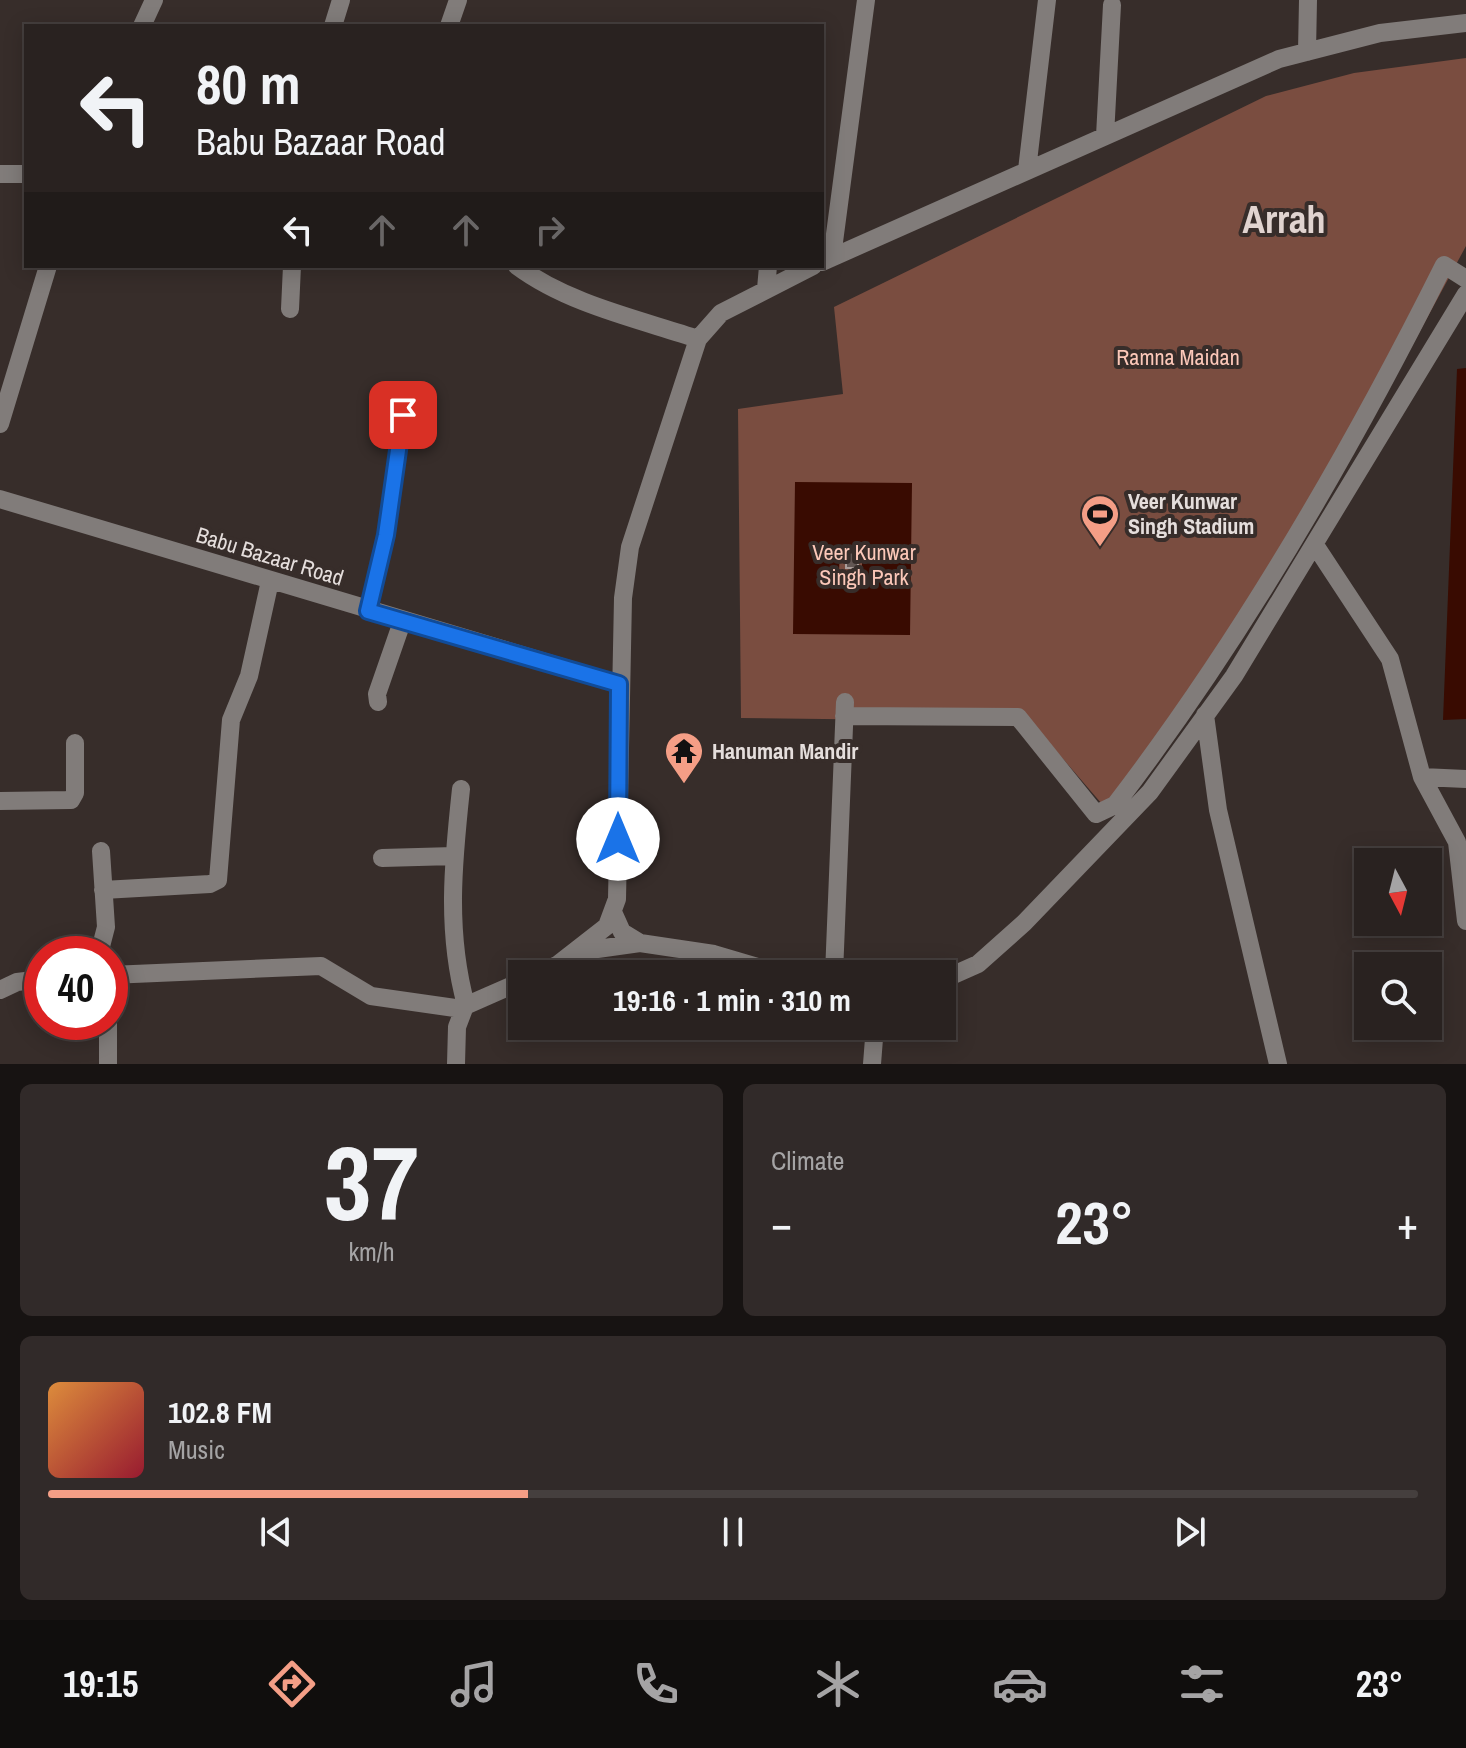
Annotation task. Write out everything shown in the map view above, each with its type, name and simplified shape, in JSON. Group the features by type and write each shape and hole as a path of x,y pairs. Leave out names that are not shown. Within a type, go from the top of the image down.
{"street":[{"path":"143,24 154,0"},
{"path":"334,24 341,0"},
{"path":"450,24 458,0"},
{"path":"827,260 866,0"},
{"path":"1027,170 1047,0"},
{"path":"1307,52 1308,0"},
{"path":"1105,136 1112,5"},
{"path":"827,260 1279,59 1380,33 1466,23"},
{"path":"0,174 24,174"},
{"path":"835,960 844,709 1018,717 1096,814 1115,805 1233,638 1381,391 1444,265 1466,279"},
{"path":"0,424 47,268"},
{"path":"290,309 292,268"},
{"path":"520,268 551,286 593,304 698,339"},
{"path":"766,289 768,268"},
{"path":"561,960 607,926 617,899 619,684 623,598 630,547 698,339 721,313 809,268"},
{"path":"956,974 978,964 1024,923 1150,792 1234,676 1466,294"},
{"path":"368,611 386,535 403,415"},
{"name":"Babu Bazaar Road","path":"0,499 402,622 619,684"},
{"path":"1315,545 1390,659 1422,777 1457,842 1466,921"},
{"path":"103,890 210,884 218,880 231,720 249,676 270,581"},
{"path":"378,702 377,694 402,622"},
{"path":"1205,715 1218,810 1278,1064"},
{"path":"0,801 71,800 75,743"},
{"path":"1422,777 1466,779"},
{"path":"456,1064 457,1027 464,1007 453,941 454,856 461,789"},
{"path":"101,851 104,936"},
{"path":"382,858 454,856"},
{"path":"613,912 622,932 640,943"},
{"path":"574,952 640,943 734,960"},
{"path":"128,974 321,966 371,996 464,1007 508,987"},
{"path":"0,990 24,981"},
{"path":"108,1040 108,1064"},
{"path":"872,1064 874,1040"}],"green space":[{"name":"Ramna Maidan","path":"1466,58 1466,246 1393,381 1108,811 1039,731 988,721 741,718 738,409 843,394 834,307 1266,96 1354,73"}],"shaded area":[{"path":"1466,368 1466,719 1443,720 1457,369"},
{"path":"795,482 912,483 910,635 793,634","holes":["840,547 862,548 862,572 839,572"]}],"building":[{"path":"846,552 858,552 858,568 846,568"}],"place":[{"name":"Veer Kunwar Singh Stadium","path":"1100,548"},
{"name":"Hanuman Mandir","path":"684,785"}],"district":[{"name":"Arrah","path":"1284,219"}],"route":[{"path":"403,415 386,535 368,611 619,684 618,839"}],"park label":[{"name":"Veer Kunwar Singh Park","path":"864,564"}]}
